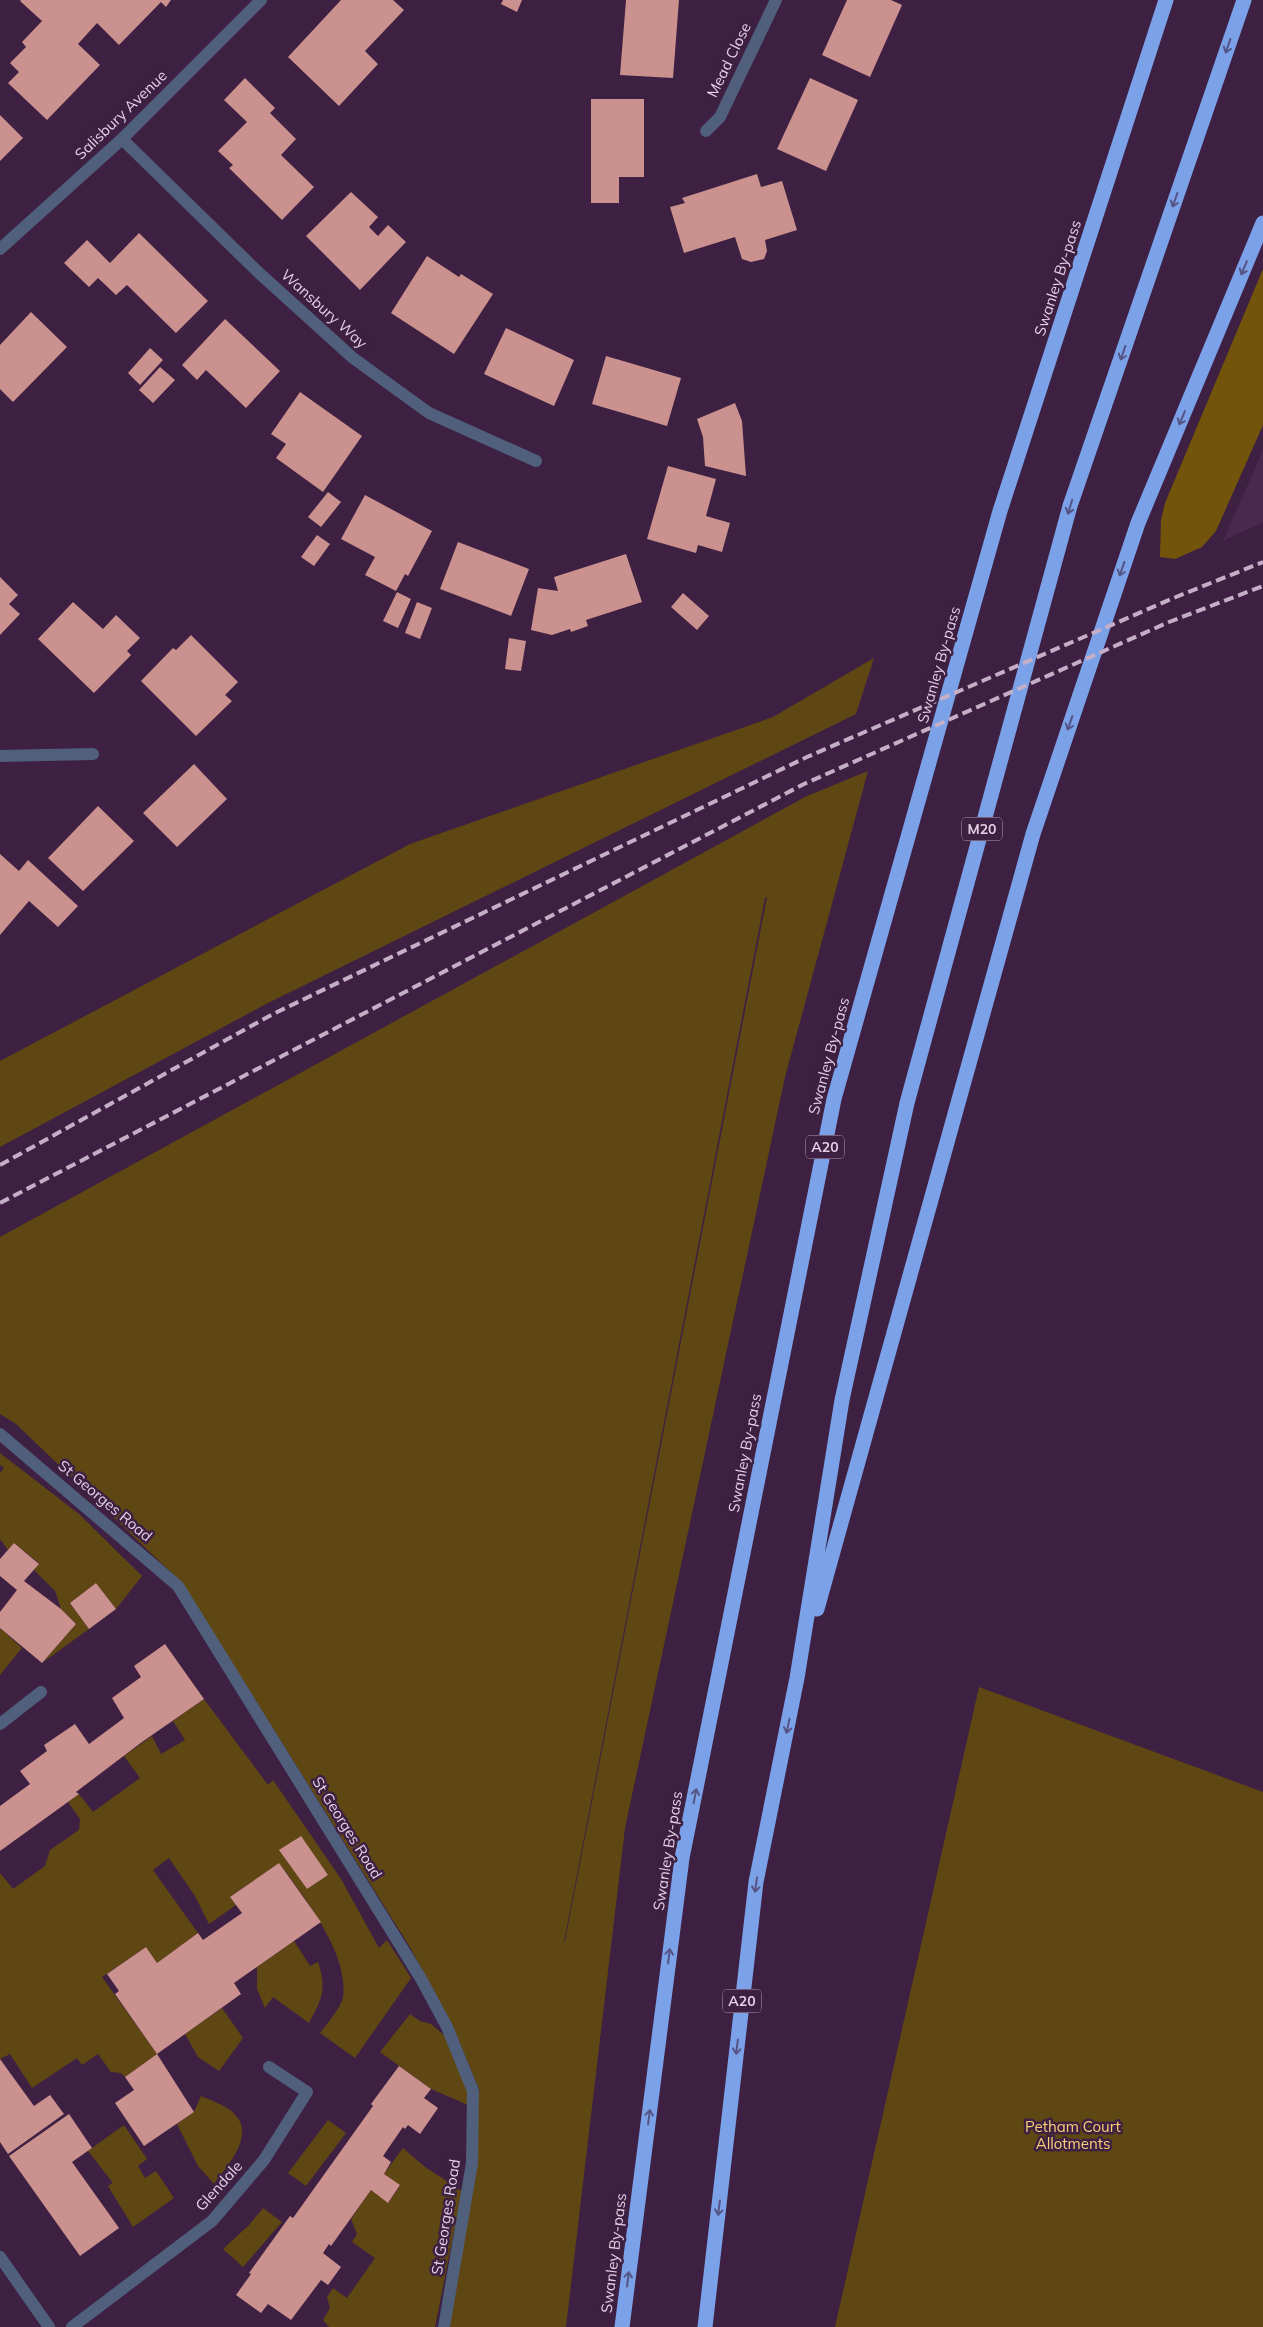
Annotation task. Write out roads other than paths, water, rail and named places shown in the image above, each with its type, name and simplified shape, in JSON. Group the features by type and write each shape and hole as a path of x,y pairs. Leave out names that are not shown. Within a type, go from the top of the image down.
{"highway":[{"name":"Swanley By-pass","path":"622,2327 682,1858 834,1099 1000,511 1166,0"},
{"name":"M20","path":"797,1678 842,1400 907,1103 1070,506 1244,0"},
{"name":"A20","path":"705,2327 756,1882 797,1678 1033,834 1138,523 1263,223"}],"street":[{"name":"Salisbury Avenue","path":"0,249 122,139 261,0"},
{"name":"Mead Close","path":"706,131 720,117 776,0"},
{"name":"Wansbury Way","path":"122,139 258,272 353,358 429,413 536,461"},
{"path":"0,756 92,754"},
{"name":"St Georges Road","path":"0,1434 178,1586 420,1977 447,2026 473,2090 472,2154 444,2327"},
{"path":"0,1724 41,1692"},
{"name":"Glendale","path":"72,2327 212,2221 264,2160 307,2092 269,2067"},
{"path":"0,2257 49,2327"}],"railway":[{"path":"0,1165 273,1014 807,757 1176,597 1263,562"},
{"path":"0,1203 804,784 1169,622 1263,586"}],"park label":[{"name":"Petham Court Allotments","path":"1073,2136"}]}
